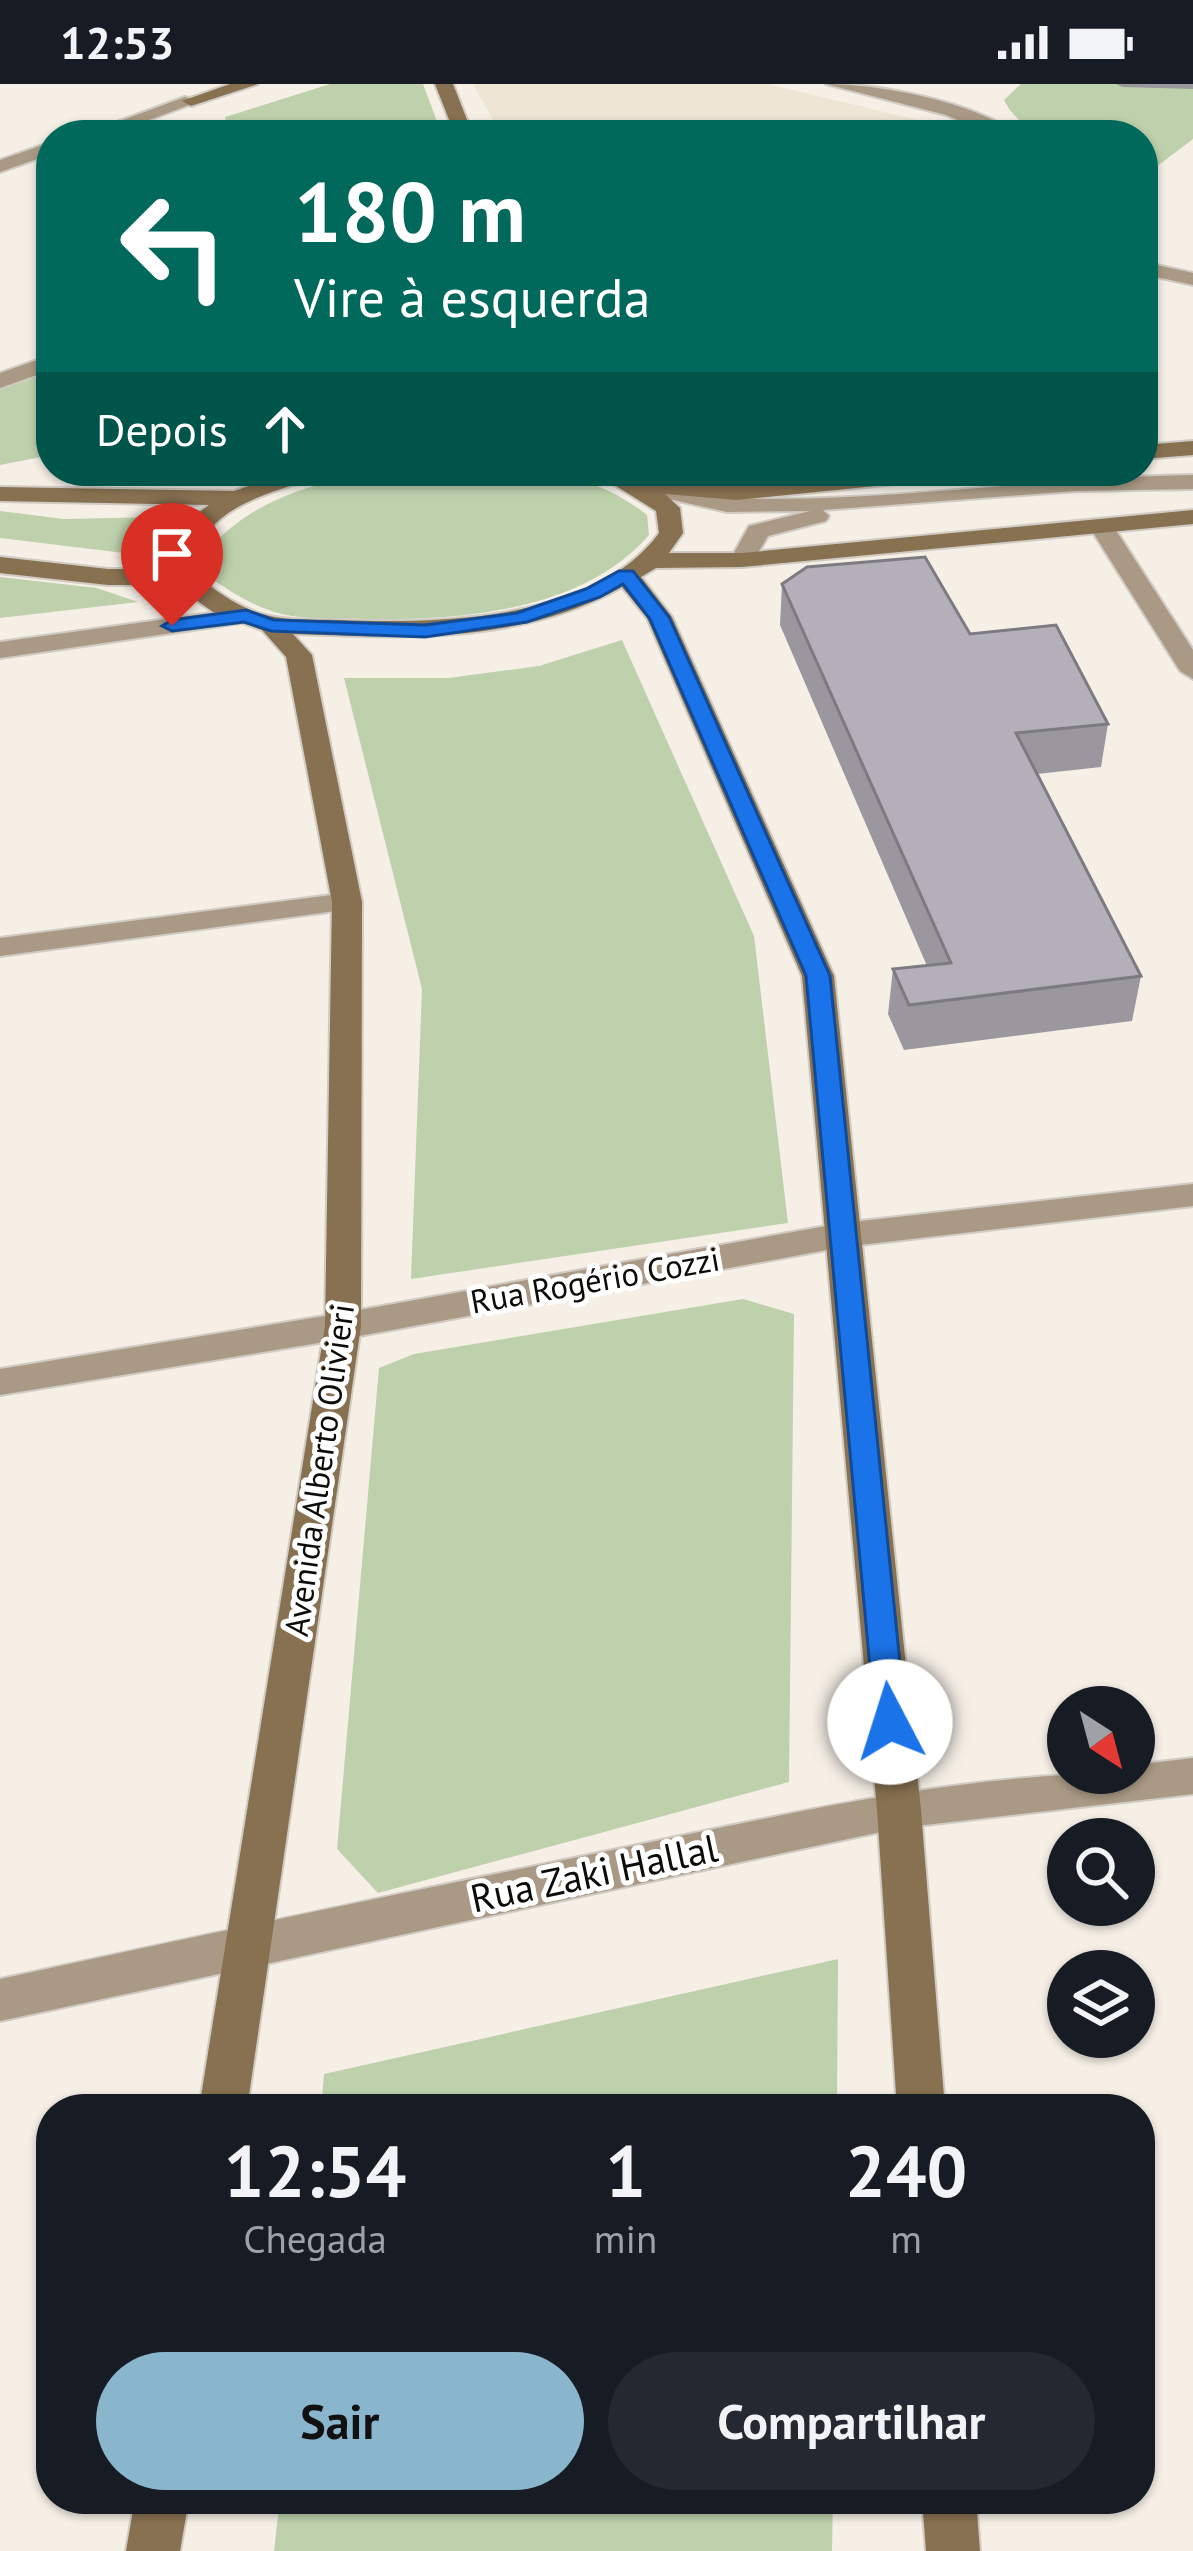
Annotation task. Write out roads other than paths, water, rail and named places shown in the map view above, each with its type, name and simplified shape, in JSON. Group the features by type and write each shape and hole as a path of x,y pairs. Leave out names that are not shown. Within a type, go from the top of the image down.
{"main road":[{"path":"191,101 249,84"},
{"path":"444,84 458,120"},
{"path":"1158,451 1193,448"},
{"path":"10,495 41,486"},
{"path":"181,577 183,548 207,520 259,486"},
{"path":"0,565 108,577 181,577 222,607 258,621 425,631 520,618 593,593 638,568 671,532 668,508 638,486"},
{"path":"648,486 736,494 812,486"},
{"path":"10,495 238,498"},
{"path":"638,568 1193,517"},
{"path":"638,568 818,976 899,1810 920,2094"},
{"name":"Avenida Alberto Olivieri","path":"225,2094 344,1326 347,902 299,655 258,621"},
{"path":"153,2551 159,2514"},
{"path":"950,2514 952,2551"}],"street":[{"path":"835,84 973,120"},
{"path":"135,120 191,101"},
{"path":"0,166 36,153"},
{"path":"1158,271 1193,279"},
{"path":"0,381 36,368"},
{"path":"1158,483 1193,482"},
{"path":"642,486 727,505 873,502 1053,486"},
{"path":"742,560 758,531 873,502"},
{"path":"1101,526 1193,670"},
{"path":"0,650 258,621"},
{"path":"0,947 347,902"},
{"name":"Rua Rogério Cozzi","path":"0,1382 344,1326 843,1234 1193,1195"},
{"name":"Rua Zaki Hallal","path":"0,2000 899,1810 1193,1776"}]}
